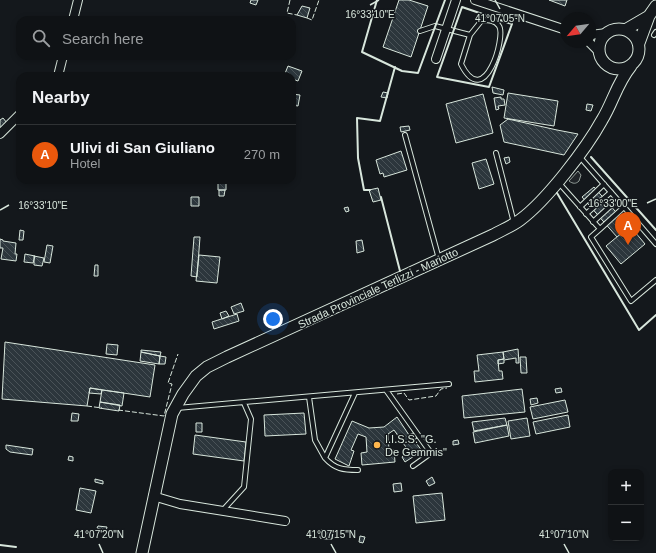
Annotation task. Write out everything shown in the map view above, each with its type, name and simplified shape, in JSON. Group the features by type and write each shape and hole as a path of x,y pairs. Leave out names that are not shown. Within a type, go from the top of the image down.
{"main road":[{"name":"Strada Provinciale Terlizzi - Mariotto","path":"142,553 170,420 174,408 191,381 213,364 439,260 514,224 527,214 557,182 603,119 612,102 614,92 621,78 638,56 639,43 649,16 656,6"},
{"name":"Strada Provinciale Terlizzi - Mariotto","path":"607,33 612,30 625,30 649,16"},
{"path":"625,30 631,33 639,43"},
{"path":"607,33 600,44 599,52 607,66 614,92"},
{"path":"607,66 619,70 631,66"}],"street":[{"path":"74,16 78,0"},
{"path":"436,59 456,0"},
{"path":"475,0 485,2 560,28"},
{"path":"596,34 607,33"},
{"path":"595,48 599,52"},
{"path":"59,72 62,60"},
{"path":"0,134 16,118"},
{"path":"153,496 180,504 285,521"}],"lane":[{"path":"482,20 492,20 499,26 502,33 489,73 483,78 474,80 467,76 461,64 470,35 482,20"},
{"path":"420,31 435,26 470,35"},
{"path":"405,135 439,260"},
{"path":"496,153 514,224"},
{"path":"578,155 656,244"},
{"path":"557,182 600,229"},
{"path":"580,207 604,184"},
{"path":"586,214 611,192"},
{"path":"593,222 617,200"},
{"path":"624,207 590,238 631,301 656,280"},
{"path":"174,408 448,384"},
{"path":"386,390 431,453 413,466"},
{"path":"325,458 355,393"},
{"path":"309,397 315,440 325,458 333,466 345,470 358,470"},
{"path":"223,510 244,487 251,419 244,403"}],"shaded area":[{"path":"578,171 581,175 579,181 577,183 572,183 569,181"}],"building":[{"path":"251,0 258,0 256,5 250,3"},
{"path":"399,0 409,0 428,6 411,57 383,47"},
{"path":"549,0 567,0 565,6"},
{"path":"302,6 310,8 307,18 297,15"},
{"path":"288,66 302,71 298,81 296,80 296,72 286,72"},
{"path":"492,87 504,90 503,95 493,93"},
{"path":"383,92 388,93 387,98 381,97"},
{"path":"508,93 558,101 554,126 504,118"},
{"path":"296,94 300,95 298,106 296,106"},
{"path":"483,94 493,133 456,143 446,104"},
{"path":"501,97 501,99 504,99 505,105 498,106 499,109 496,110 494,98"},
{"path":"587,104 593,105 591,111 586,110"},
{"path":"3,118 7,123 0,130 0,120"},
{"path":"508,119 578,134 564,155 504,142 500,125"},
{"path":"409,126 410,130 401,132 400,127"},
{"path":"401,151 407,170 384,177 383,173 380,174 376,160"},
{"path":"509,157 510,162 506,164 504,158"},
{"path":"486,159 494,184 479,189 472,163"},
{"path":"218,184 226,184 226,190 218,190"},
{"path":"594,187 629,227 617,237 582,197"},
{"path":"378,188 381,200 373,202 369,190"},
{"path":"219,190 225,190 224,196 219,196"},
{"path":"191,197 199,197 199,206 191,206"},
{"path":"348,207 349,211 346,212 344,208"},
{"path":"630,226 645,244 621,264 606,246"},
{"path":"20,230 24,231 23,240 19,240"},
{"path":"194,237 200,237 197,277 191,276"},
{"path":"0,239 3,241 16,243 16,261 1,259 3,248 0,248"},
{"path":"362,240 364,251 357,253 356,241"},
{"path":"47,245 53,246 50,263 44,262"},
{"path":"25,254 35,256 33,263 24,262"},
{"path":"199,255 220,257 217,283 196,281"},
{"path":"34,256 44,258 42,266 34,265"},
{"path":"95,265 98,265 98,276 94,276"},
{"path":"241,303 244,311 234,314 231,307"},
{"path":"226,311 229,316 222,319 220,313"},
{"path":"237,314 239,321 214,329 212,322"},
{"path":"5,342 155,365 150,397 90,388 87,406 2,399"},
{"path":"107,344 118,345 117,355 106,354"},
{"path":"518,349 519,363 516,363 516,358 504,360 504,363 498,364 498,360 504,359 503,352"},
{"path":"141,350 161,352 160,356 141,352"},
{"path":"141,352 160,356 159,364 140,361"},
{"path":"503,352 504,359 498,360 499,371 502,371 503,379 475,382 474,371 479,371 477,355"},
{"path":"160,356 166,357 165,364 159,364"},
{"path":"520,357 526,357 527,373 521,373"},
{"path":"90,388 102,390 101,394 89,393"},
{"path":"561,388 562,392 556,393 555,389"},
{"path":"522,389 525,412 464,418 462,396"},
{"path":"102,390 124,393 122,406 100,402"},
{"path":"537,398 538,403 531,405 530,399"},
{"path":"565,400 568,412 533,419 530,407"},
{"path":"100,402 120,405 119,411 99,408"},
{"path":"72,413 79,414 78,421 71,421"},
{"path":"304,413 306,434 265,436 264,415"},
{"path":"568,415 570,427 536,434 533,422"},
{"name":"I.I.S.S. \"G. De Gemmis\"","path":"397,417 409,435 413,433 417,438 414,440 422,451 405,462 402,457 408,450 394,430 388,434 389,450 394,450 395,462 362,465 361,453 367,452 366,437 358,434 351,450 354,451 349,466 335,459 352,421 369,428 384,427"},
{"path":"505,418 507,425 474,431 472,422"},
{"path":"527,418 530,436 511,439 508,421"},
{"path":"196,423 202,423 202,432 196,432"},
{"path":"507,425 509,436 475,443 473,432"},
{"path":"195,435 246,442 244,461 193,454"},
{"path":"458,440 459,444 453,445 453,441"},
{"path":"6,445 33,449 32,455 10,452 6,449"},
{"path":"69,456 73,457 73,461 68,460"},
{"path":"432,477 435,483 429,486 426,481"},
{"path":"95,479 103,481 103,484 95,482"},
{"path":"401,483 402,491 394,492 393,484"},
{"path":"80,488 96,491 91,513 76,510"},
{"path":"442,493 445,520 416,523 413,496"},
{"path":"98,526 107,527 106,531 97,528"},
{"path":"321,530 327,531 326,539 320,538"},
{"path":"327,531 333,532 332,539 326,539"},
{"path":"360,536 365,537 363,543 359,542"}],"fence":[{"path":"290,0 287,13 297,15"},
{"path":"307,18 312,20 319,0"},
{"path":"118,410 164,416 172,384 168,383 178,354"},
{"path":"397,394 404,393 409,400 436,396 441,389 447,388"},
{"path":"87,406 102,408"}],"wall":[{"path":"377,0 362,52 402,71 418,73 445,0"},
{"path":"462,7 512,24 489,87 437,77 462,7"},
{"path":"370,190 364,190 358,158 357,118 380,121 395,67"},
{"path":"591,157 656,230"},
{"path":"557,193 639,330 656,315"},
{"path":"381,197 400,271"},
{"path":"0,545 16,547"}],"place":[{"name":"Ulivi di San Giuliano","path":"628,245"},
{"name":"I.I.S.S. \"G. De Gemmis\"","path":"377,445"}]}
